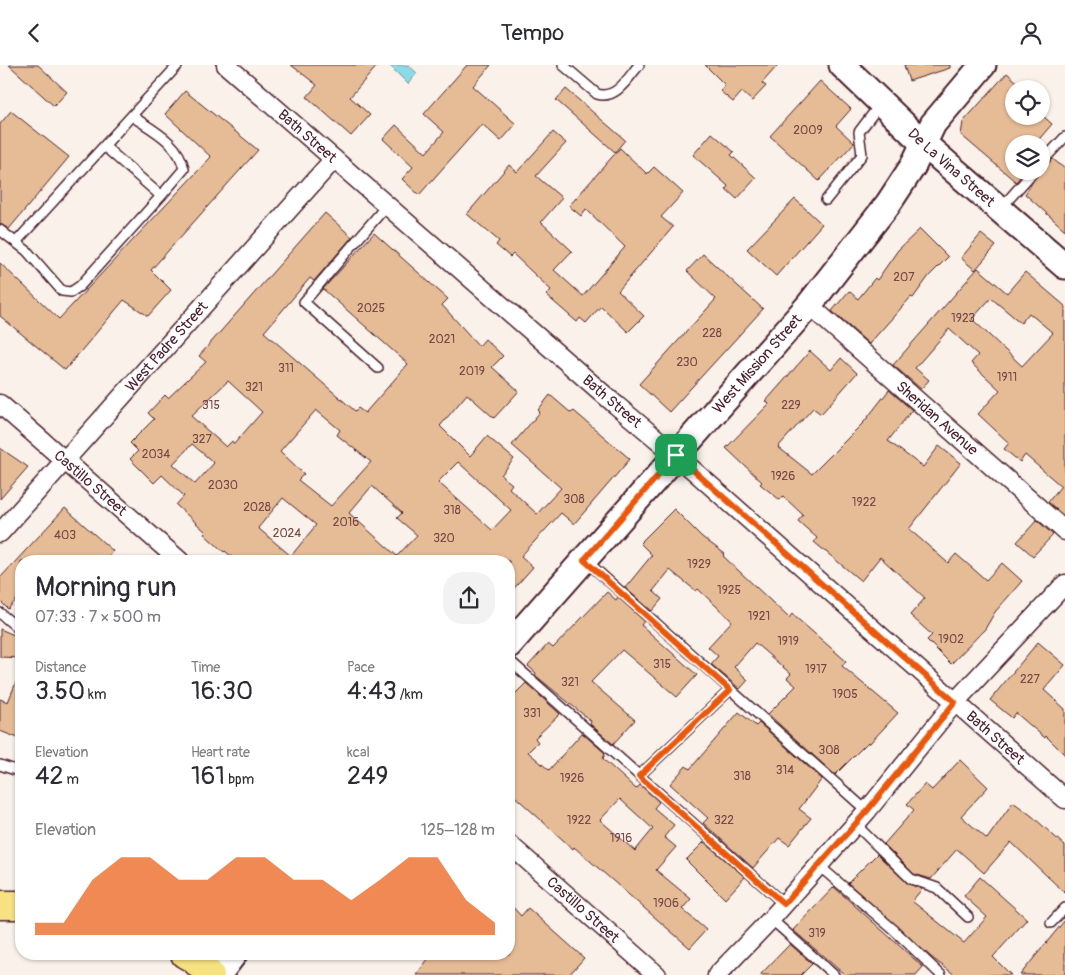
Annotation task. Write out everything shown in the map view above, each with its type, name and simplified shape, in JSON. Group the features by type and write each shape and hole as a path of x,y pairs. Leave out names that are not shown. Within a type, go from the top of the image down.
{"highway":[{"path":"0,905 15,905"},
{"path":"195,960 210,975"}],"main road":[{"name":"De La Vina Street","path":"842,65 924,144 1065,267"},
{"name":"West Mission Street","path":"515,638 809,305 888,204 913,166 933,123 979,66"},
{"path":"218,975 229,960"}],"street":[{"name":"Bath Street","path":"226,65 616,405 676,455 1065,799"},
{"name":"West Padre Street","path":"0,533 334,159"},
{"name":"Sheridan Avenue","path":"809,305 1065,531"},
{"name":"Castillo Street","path":"0,404 64,462 173,555"},
{"path":"717,975 771,919 861,817 955,702 1065,584"},
{"name":"Castillo Street","path":"515,850 657,975"}],"lane":[{"path":"17,241 178,65"},
{"path":"563,65 597,94 604,96 614,94 639,65"},
{"path":"826,200 862,155 859,131 882,102"},
{"path":"0,230 17,241 62,291 71,291 80,286 184,169 175,146 132,116"},
{"path":"1050,153 1065,137"},
{"path":"104,146 162,196"},
{"path":"1000,209 1026,180"},
{"path":"378,368 304,302 387,205"},
{"path":"584,560 730,690 861,817 911,879 937,888 968,917"},
{"path":"0,613 15,626"},
{"path":"515,665 784,904"},
{"path":"639,776 730,690"},
{"path":"0,765 15,770"},
{"path":"818,865 894,930 941,975"},
{"path":"1051,923 1065,908"},
{"path":"771,919 834,975"}],"water":[{"path":"389,65 408,65 417,73 408,84"}],"building":[{"path":"9,65 38,65 67,92 54,106"},
{"path":"291,65 378,65 350,97 370,115 351,136 307,97 317,85"},
{"path":"467,65 491,65 473,86 516,124 501,141 482,124 419,195 402,179 413,167 383,139 396,125 426,153 444,132 424,114"},
{"path":"705,65 778,65 762,83 766,86 752,101 742,92 733,102 720,91 725,85"},
{"path":"904,65 950,65 950,68 909,81"},
{"path":"1007,73 1015,80 1005,80 1005,125 1050,125 1050,122 1052,124 1043,135 1005,135 1005,173 961,135 963,122"},
{"path":"820,81 851,109 836,126 854,143 819,181 770,136"},
{"path":"566,89 625,140 615,152 556,100"},
{"path":"185,91 258,150 151,270 171,290 148,316 124,300 65,370 0,316 0,263 59,319 211,157 165,114"},
{"path":"11,111 69,157 9,229 0,224 0,124"},
{"path":"553,132 566,143 536,176 562,198 541,222 572,251 554,270 583,296 625,247 586,209 581,216 569,206 620,148 647,174 654,167 683,193 661,217 673,227 618,291 644,316 628,332 601,306 586,323 580,318 577,322 546,295 551,290 513,254 510,257 496,245 499,241 467,214 509,165 517,172"},
{"path":"712,133 734,152 731,155 756,178 737,199 726,189 728,186 693,155"},
{"path":"1053,159 1065,169 1065,230 1025,194 1034,180 1050,180 1050,162"},
{"path":"795,199 822,224 776,276 747,249"},
{"path":"325,213 352,237 314,281 310,278 264,332 355,411 358,408 365,413 408,364 323,289 374,233 448,299 442,305 479,346 485,339 503,356 492,367 519,391 494,418 467,394 440,426 470,456 487,436 514,459 501,475 512,484 509,488 537,514 561,488 512,445 540,412 538,410 550,395 571,413 574,411 630,459 574,524 561,513 521,556 533,567 515,587 515,555 398,555 417,535 397,518 402,513 372,486 349,513 396,555 292,555 316,525 283,498 258,528 290,555 230,555 204,534 206,532 176,505 184,496 162,475 154,483 130,459 138,451 130,443 154,419 148,413 165,395 168,398 206,362 199,356","holes":["228,381 262,412 234,444 232,441 226,447 191,416","316,410 340,430 337,435 371,462 331,506 298,480 304,474 280,451","192,444 214,463 195,484 173,464","458,462 511,510 492,530 438,482"]},
{"path":"920,229 948,257 929,276 913,298 911,297 869,344 832,311 849,291 858,299 875,278 877,280 898,250"},
{"path":"981,234 996,246 975,270 961,258"},
{"path":"703,254 763,309 669,412 639,384 716,299 687,271"},
{"path":"978,268 1007,293 1025,272 1065,306 1065,517 1048,502 1061,486 1025,455 1020,462 1004,449 1009,443 978,414 1000,390 971,363 978,355 949,329 915,368 929,380 921,389 893,365","holes":["991,298 1021,323 1029,313 1053,333 1022,366 972,319"]},
{"path":"810,351 831,370 841,358 857,373 821,414 813,408 778,447 812,474 864,422 889,390 912,410 888,441 923,467 939,446 961,463 909,529 948,563 956,554 986,580 1002,563 1022,581 995,612 985,629 951,664 927,640 932,635 910,615 925,598 880,557 861,581 814,542 817,538 798,521 803,515 783,496 780,500 760,484 762,482 726,448 769,404 766,401"},
{"path":"0,448 28,467 0,499"},
{"path":"65,508 113,551 109,555 21,555"},
{"path":"674,509 702,537 725,554 723,556 789,618 792,614 846,661 842,666 898,713 869,744 868,742 835,775 768,714 796,686 787,678 791,674 755,643 734,667 748,680 740,689 711,664 718,656 708,647 732,621 698,589 696,591 670,570 653,591 662,599 652,611 625,588 652,555 640,543"},
{"path":"1037,520 1053,535 1033,556 1017,542"},
{"path":"15,562 15,601 8,609 0,601 0,578"},
{"path":"607,592 616,600 618,597 644,621 641,625 697,675 677,697 622,650 591,682 635,720 613,744 590,724 591,721 535,675 536,673 528,666 548,644 553,648"},
{"path":"0,629 15,635 15,658 0,657"},
{"path":"1038,642 1065,665 1044,690 1065,709 1065,755 1046,736 1045,738 1016,713 1012,718 990,700"},
{"path":"526,683 560,714 535,738 538,742 528,752 549,770 582,733 605,753 603,759 636,789 640,785 659,802 654,808 674,825 664,837 676,847 656,870 691,899 682,909 706,930 690,948 574,847 573,849 515,796 515,694","holes":["620,799 653,829 635,851 600,820"]},
{"path":"15,685 15,737 0,731 0,699 8,702"},
{"path":"739,712 756,726 759,723 822,779 799,809 811,818 789,845 779,838 753,868 703,823 708,818 670,784 686,766 690,769"},
{"path":"960,760 988,787 961,816 987,839 1013,802 1032,816 1065,846 1065,893 1011,842 984,873 957,849 931,879 914,874 884,844 914,810 907,804 925,784 932,790"},
{"path":"704,842 745,877 725,899 686,860"},
{"path":"877,854 907,883 922,889 912,901 964,943 987,917 964,896 980,877 1027,919 993,957 1011,975 955,975 931,957 848,883"},
{"path":"834,887 923,967 916,975 845,975 793,930"},
{"path":"528,908 584,958 569,975 416,975 427,960 515,960 515,910 521,916"},
{"path":"1065,920 1065,975 1020,975"},
{"path":"790,944 812,964 801,975 760,975"}],"route":[{"path":"676,455 732,507 955,702 867,811 784,904 639,776 730,690 584,560 676,455"}]}
